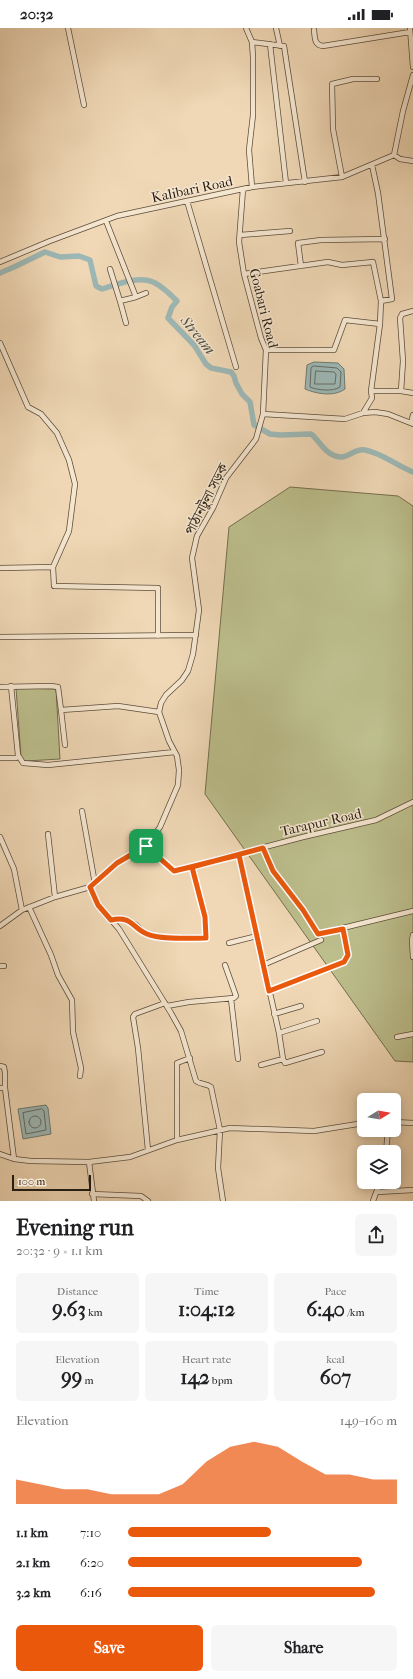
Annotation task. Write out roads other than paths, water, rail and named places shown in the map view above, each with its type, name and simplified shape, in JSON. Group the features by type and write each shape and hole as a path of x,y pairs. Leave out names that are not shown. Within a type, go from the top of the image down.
{"street":[{"path":"68,28 84,105"},
{"path":"246,28 252,42 253,57 253,115 250,150 252,187"},
{"path":"276,28 280,46"},
{"path":"314,30 316,43 323,46 410,30 413,67"},
{"path":"252,42 284,46 305,182"},
{"path":"270,44 286,183"},
{"path":"413,75 403,111 394,155 400,159 413,161"},
{"path":"342,177 333,129 332,84 353,78 377,79"},
{"name":"Kalibari Road","path":"0,262 50,241 117,216 252,187 342,177 394,155"},
{"path":"372,165 385,239 392,299 381,301"},
{"name":"Goabari Road","path":"243,189 239,242 244,274 261,338 266,350 263,414 259,432"},
{"path":"187,200 236,367"},
{"path":"106,221 127,278 132,285 136,297"},
{"path":"240,235 290,231"},
{"path":"301,266 298,243 321,240 385,239"},
{"path":"244,274 328,262 342,265 373,262 381,301 380,324 371,391 372,398 363,413"},
{"path":"110,269 126,323"},
{"path":"120,302 146,293"},
{"path":"401,391 403,362 400,318 402,314 413,311"},
{"path":"266,350 334,350 345,320 380,324"},
{"path":"0,343 28,407 41,414 57,433 69,460 75,484 69,531 53,566 54,586 158,588 158,636"},
{"path":"371,391 401,391 413,393"},
{"path":"263,414 345,419 363,413 376,412 388,414 412,423 413,415"},
{"name":"পাঠানটুলা সড়ক","path":"159,712 166,695 182,680 188,671 196,636 198,610 192,558 198,536 213,508 226,478 256,439 259,432"},
{"path":"0,568 53,566"},
{"path":"0,637 196,636"},
{"path":"11,686 18,755 22,763 48,765 174,752"},
{"path":"0,687 58,687 65,745"},
{"path":"0,926 22,910 55,897 90,887 117,863 146,846 160,827 178,785 179,770 159,712 118,706 61,710"},
{"path":"0,758 16,758"},
{"name":"Tarapur Road","path":"146,846 174,871 239,855 302,837 376,820 413,802"},
{"path":"82,810 95,884"},
{"path":"48,834 55,897"},
{"path":"0,837 14,869 22,910"},
{"path":"263,848 273,871 303,910 318,934 413,911"},
{"path":"239,855 283,1059 285,1063 322,1052"},
{"path":"111,920 123,919 136,925 145,934 155,937 206,938 205,917 192,867"},
{"path":"90,887 98,905 119,929 166,1004 181,1032 196,1081 199,1084 208,1084 211,1087 220,1130 218,1168 223,1201"},
{"path":"29,907 51,954 58,975 72,1000 73,1032 81,1068 80,1076"},
{"path":"269,991 344,962 348,955 343,929"},
{"path":"413,935 413,957"},
{"path":"229,943 257,936"},
{"path":"263,964 321,940"},
{"path":"148,1150 138,1048 133,1017 134,1014 166,1004 234,998 236,996 225,964"},
{"path":"231,999 238,1058"},
{"path":"274,1014 302,1006"},
{"path":"278,1033 317,1021"},
{"path":"398,1037 413,1034"},
{"path":"177,1140 178,1063 190,1058"},
{"path":"261,1065 283,1059"},
{"path":"0,1066 4,1068 5,1073 2,1088 14,1159"},
{"path":"401,1122 413,1123"},
{"path":"0,1154 14,1159 31,1161 89,1162 130,1157 177,1140 230,1128 314,1131 357,1124"},
{"path":"89,1162 94,1201"},
{"path":"373,1201 378,1189"},
{"path":"377,1192 413,1190"},
{"path":"92,1194 141,1196 148,1201"}],"water":[{"path":"314,362 338,363 344,369 345,389 341,392 325,394 305,389 307,365"},
{"path":"46,1105 48,1108 51,1134 23,1139 18,1109"}],"waterway":[{"name":"Stream","path":"0,273 45,252 60,257 79,256 90,260 96,286 102,289 135,280 155,283 177,301 172,307 168,318 194,345 206,364 211,368 231,372 234,376 242,394 250,402 254,425 270,434 311,434 326,451 338,457 365,450 413,472"}]}
